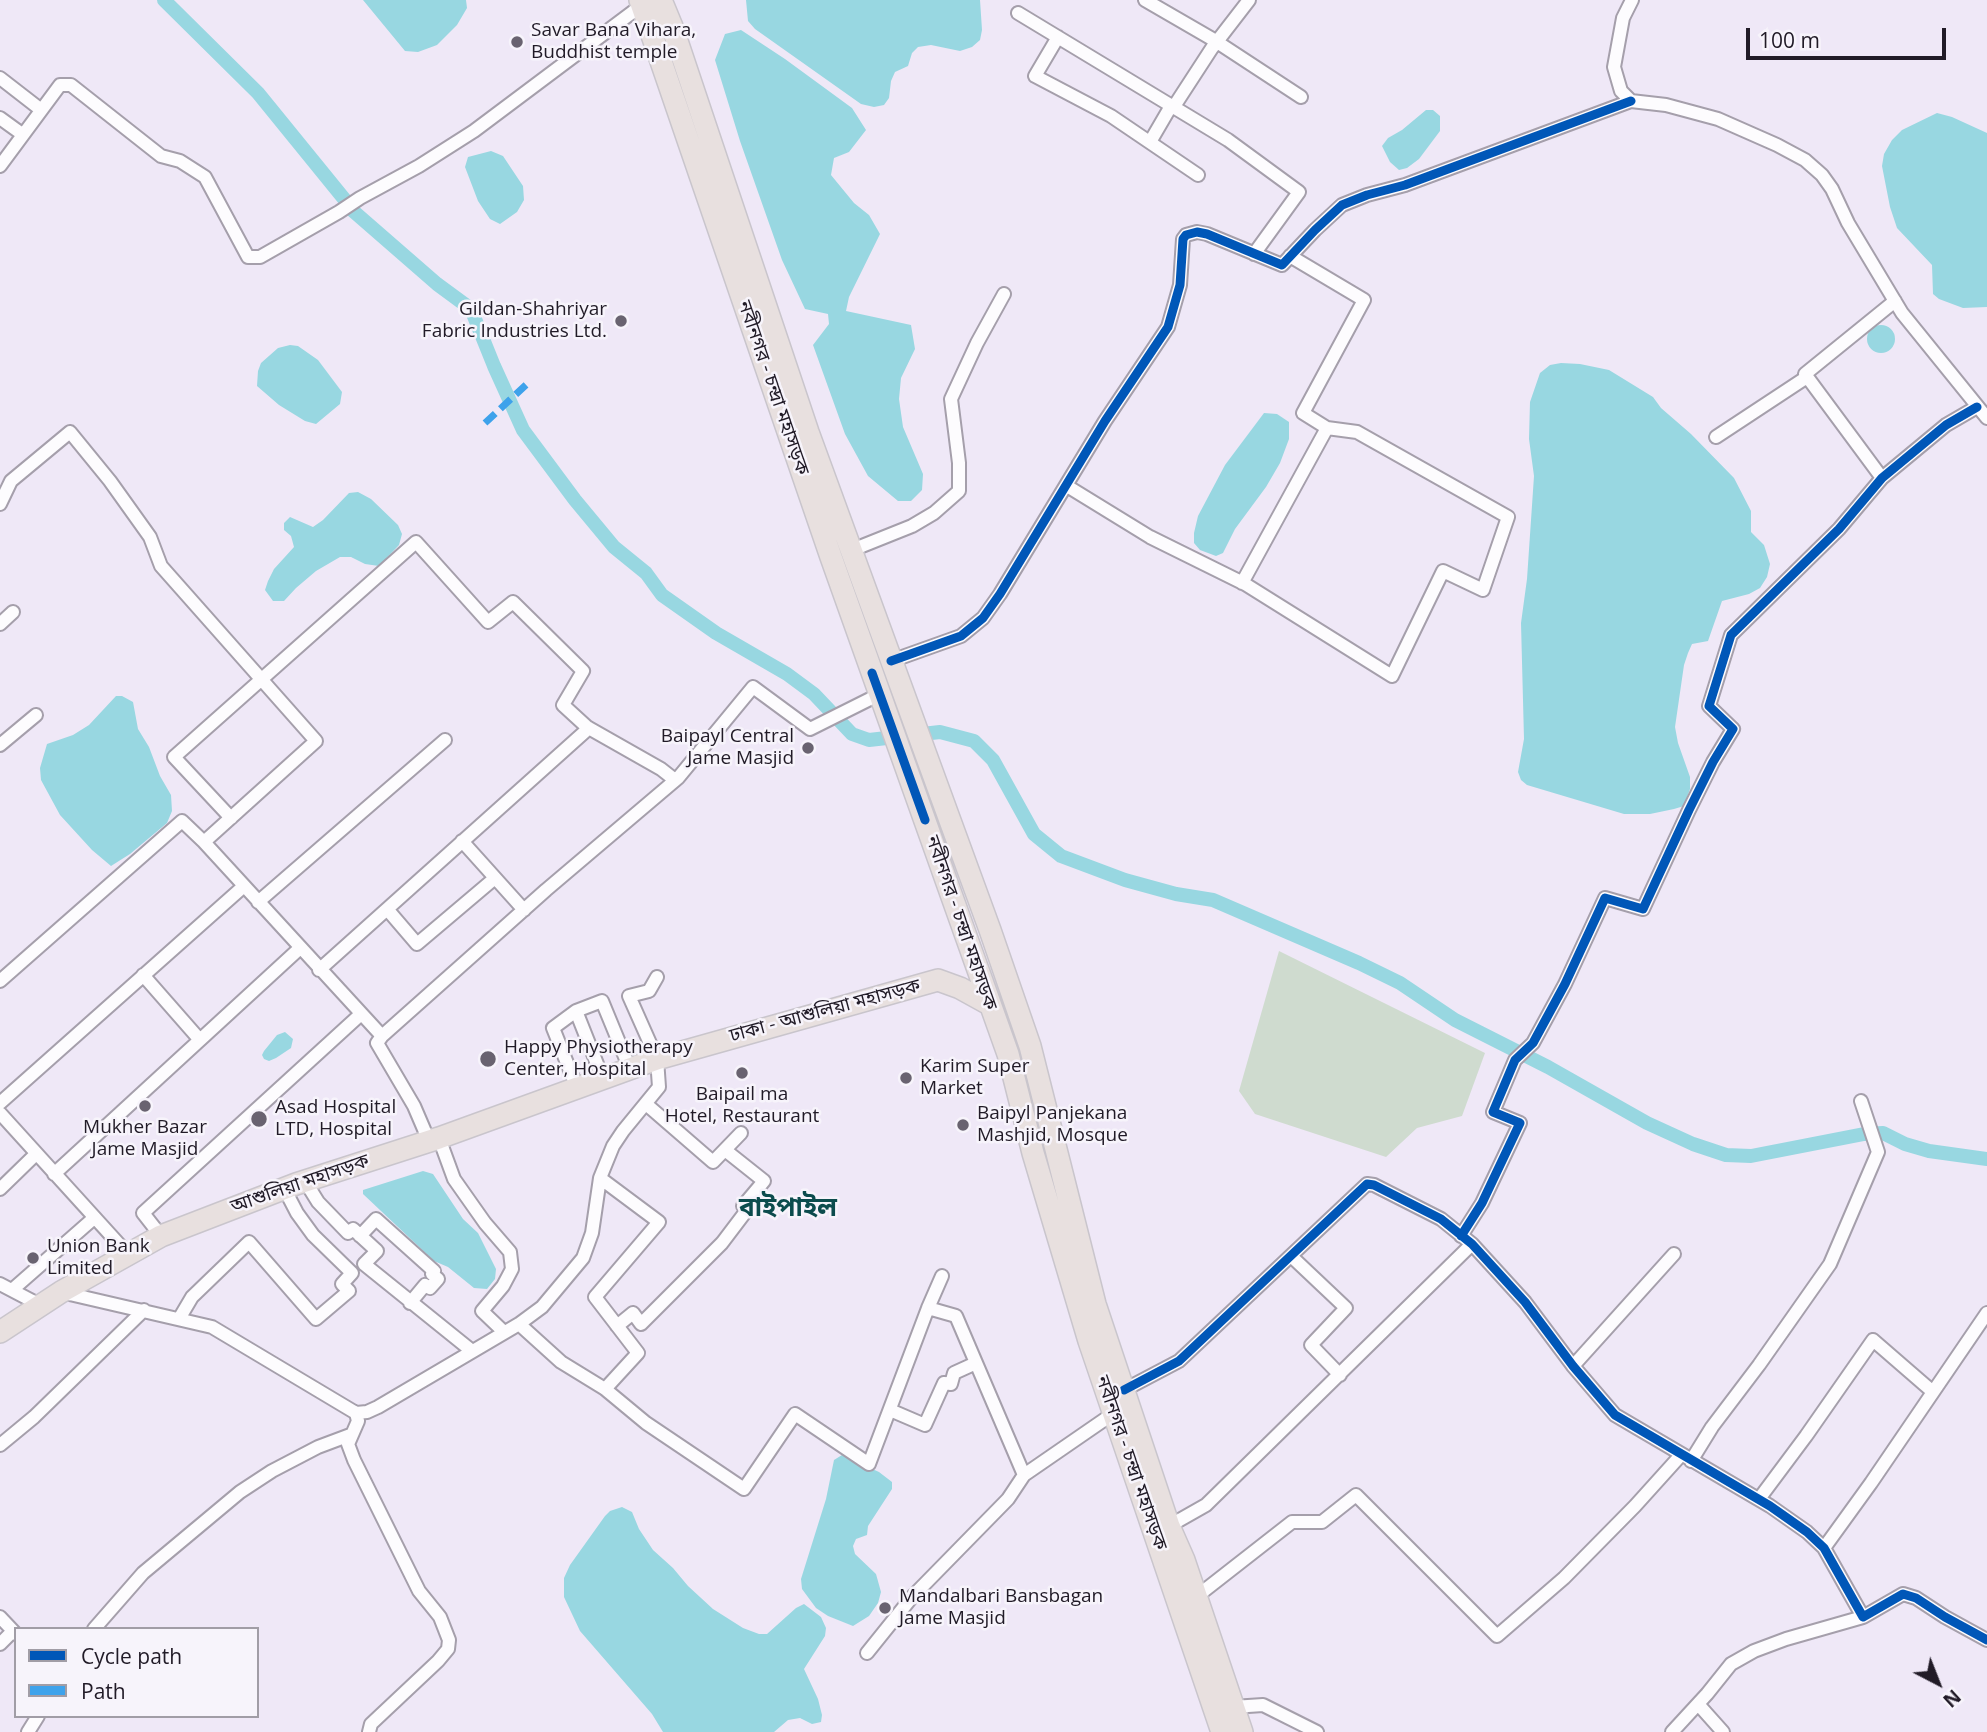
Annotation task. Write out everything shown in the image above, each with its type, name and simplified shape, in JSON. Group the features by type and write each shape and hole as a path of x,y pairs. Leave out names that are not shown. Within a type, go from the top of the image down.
{"highway":[{"name":"নবীনগর - চন্দ্রা মহাসড়ক","path":"648,2 682,54 808,432 1030,1046 1096,1304 1169,1526 1242,1732"},
{"name":"নবীনগর - চন্দ্রা মহাসড়ক","path":"648,2 704,193 1008,1054 1036,1165 1089,1340 1222,1732"},
{"name":"ঢাকা - আশুলিয়া মহাসড়ক","path":"657,1059 938,980 960,988 989,1004"},
{"name":"আশুলিয়া মহাসড়ক","path":"0,1332 61,1292 161,1236 285,1188 434,1140 657,1059"}],"street":[{"path":"1145,0 1217,41 1301,97"},
{"path":"1150,142 1217,41 1248,0"},
{"path":"1631,101 1621,92 1614,67 1623,18 1632,0"},
{"path":"0,166 60,85 71,85 161,156 180,162 205,177 248,257 260,257 419,166 474,131 648,2"},
{"path":"1018,13 1228,141 1299,192 1254,254"},
{"path":"1058,37 1035,76 1111,116 1198,174"},
{"path":"0,78 40,109"},
{"path":"892,664 961,636 983,618 1105,421 1168,327 1180,285 1183,239 1186,235 1197,232 1208,234 1282,265 1342,205 1405,185 1631,101 1665,105 1718,119 1805,160 1822,175 1895,301 1987,418"},
{"path":"0,118 22,134"},
{"path":"1067,486 1150,537 1242,583 1392,676 1443,570 1483,590 1508,517 1357,432 1327,428 1303,413 1364,300 1290,256"},
{"path":"850,547 857,548 912,526 934,513 959,491 959,463 951,399 1004,294"},
{"path":"1882,478 1805,374 1895,301"},
{"path":"1716,438 1807,377"},
{"path":"1169,1526 1206,1505 1340,1375 1467,1240 1520,1123 1493,1112 1516,1060 1533,1043 1565,984 1605,898 1643,909 1713,762 1733,729 1709,706 1731,635 1839,528 1882,478 1946,425 1977,407"},
{"path":"1242,583 1327,428"},
{"path":"0,504 11,481 70,432 110,481 150,537 161,566 316,741 204,842"},
{"path":"231,818 174,757 416,542 488,622 513,602 583,671 563,705 589,728 661,769 675,780"},
{"path":"0,624 13,612"},
{"path":"504,1332 482,1311 503,1286 512,1269 510,1252 485,1223 454,1179 377,1043 524,910 675,780 753,687 810,729 880,694"},
{"path":"0,745 36,715"},
{"path":"319,970 589,728"},
{"path":"258,902 445,740"},
{"path":"0,981 182,821 382,1036"},
{"path":"462,841 524,910"},
{"path":"387,909 417,944 495,878"},
{"path":"0,1103 244,886"},
{"path":"54,1174 299,949"},
{"path":"144,975 200,1040"},
{"path":"61,1292 212,1327 356,1413 378,1407 519,1324 542,1307 583,1258 592,1233 600,1178 622,1130 659,1087 657,1059 629,996 649,991 657,977"},
{"path":"577,1088 552,1028 576,1011 602,1001 630,1069"},
{"path":"576,1011 603,1079"},
{"path":"161,1236 143,1213 361,1014"},
{"path":"1196,1597 1292,1522 1322,1522 1356,1495 1497,1636 1564,1578 1686,1458 1759,1365 1830,1264 1878,1152 1861,1101"},
{"path":"646,1104 713,1162 741,1133"},
{"path":"0,1113 127,1253"},
{"path":"617,1326 633,1313 641,1324 722,1243 747,1210 743,1206 764,1181 725,1150"},
{"path":"0,1189 36,1154"},
{"path":"600,1178 659,1222 595,1297 638,1353 605,1389"},
{"path":"305,1181 318,1202 348,1233 353,1229 377,1251 364,1264 472,1351"},
{"path":"1124,1390 1179,1361 1367,1184 1374,1185 1441,1219 1467,1240 1525,1302 1573,1366 1615,1415 1759,1499 1807,1532 1824,1548 1863,1617"},
{"path":"179,1319 192,1297 249,1242 316,1319 349,1291 342,1284 352,1273 313,1235 297,1213 285,1188"},
{"path":"12,1290 94,1217"},
{"path":"360,1236 376,1219 434,1271 432,1274 438,1279 430,1289 425,1285 410,1303"},
{"path":"1573,1366 1674,1254"},
{"path":"1291,1256 1346,1308 1311,1345 1340,1375"},
{"path":"519,1324 561,1362 605,1389 646,1423 744,1489 795,1414 869,1464 942,1276"},
{"path":"0,1284 40,1305"},
{"path":"928,1308 956,1316 1024,1475"},
{"path":"0,1445 44,1407 144,1310"},
{"path":"1824,1548 1987,1313"},
{"path":"1759,1499 1873,1340 1933,1392"},
{"path":"890,1410 925,1425 944,1383 951,1384 954,1373 976,1363"},
{"path":"356,1413 358,1422 348,1444 369,1495 419,1591 440,1617 449,1640 447,1649 438,1661 371,1724 369,1732"},
{"path":"867,1653 912,1597 1008,1499 1024,1475 1114,1413"},
{"path":"96,1627 144,1573 240,1492 272,1471 350,1435"},
{"path":"1672,1732 1731,1664 1754,1651 1863,1617 1903,1594 1916,1598 1987,1640"},
{"path":"0,1617 14,1633 0,1644"},
{"path":"1698,1704 1723,1732"},
{"path":"1233,1707 1263,1705 1317,1732"}],"shaded area":[{"path":"1279,951 1485,1053 1462,1116 1417,1128 1386,1157 1255,1114 1239,1091"}],"water":[{"path":"363,0 466,0 467,8 457,25 437,45 418,52 405,51"},
{"path":"746,0 980,0 982,30 980,40 972,47 960,51 931,45 918,47 912,53 908,66 895,72 889,98 884,105 874,107 861,104 755,29 748,21"},
{"path":"741,30 852,108 866,130 849,152 834,158 831,175 854,203 869,215 880,234 849,297 846,311 911,325 915,349 901,378 899,399 903,427 923,474 922,490 911,501 898,501 868,476 845,434 813,345 829,324 828,314 805,309 782,260 715,60 725,34"},
{"path":"1426,110 1433,110 1440,116 1440,131 1419,159 1407,168 1399,170 1390,162 1382,146 1388,138"},
{"path":"1937,113 1987,133 1987,307 1963,308 1933,294 1932,265 1897,228 1890,207 1882,166 1884,154 1902,130"},
{"path":"491,151 503,156 523,186 524,200 517,212 500,224 490,219 478,201 465,167 468,157"},
{"path":"1881,325 1891,329 1895,339 1891,349 1881,353 1871,349 1867,339 1871,329"},
{"path":"298,346 318,360 342,392 340,404 316,424 305,421 279,405 257,386 261,363 278,348"},
{"path":"1561,363 1609,370 1653,397 1661,408 1734,478 1751,511 1751,532 1764,545 1770,564 1767,577 1760,588 1749,594 1722,601 1708,641 1692,644 1688,653 1675,727 1690,777 1690,789 1684,806 1674,809 1650,814 1624,814 1527,785 1518,772 1524,739 1521,623 1527,579 1534,476 1529,439 1530,402 1540,373 1550,365"},
{"path":"1264,413 1277,414 1289,422 1289,439 1280,463 1235,529 1223,553 1216,556 1200,550 1194,543 1198,516 1225,465"},
{"path":"358,492 371,499 398,525 402,534 399,545 379,566 365,564 351,557 340,557 316,571 284,601 273,601 265,590 268,581 274,569 294,547 291,536 284,530 284,523 290,517 313,527 349,493"},
{"path":"116,696 133,702 138,729 171,795 172,811 167,823 111,866 92,850 60,815 41,780 40,768 47,744 73,735 89,725"},
{"path":"285,1032 293,1039 291,1048 269,1061 264,1059 264,1051 277,1035"},
{"path":"423,1171 433,1174 463,1219 478,1233 496,1269 495,1279 487,1289 474,1288 448,1267 434,1261 363,1194 363,1190"},
{"path":"842,1455 879,1472 892,1482 892,1489 868,1526 867,1535 856,1539 853,1546 855,1554 876,1574 881,1592 878,1603 869,1616 853,1626 816,1608 802,1589 801,1579 826,1499 834,1460"},
{"path":"622,1507 632,1512 653,1550 688,1586 713,1609 743,1628 767,1634 804,1604 821,1617 826,1628 825,1636 804,1669 818,1699 821,1722 812,1724 800,1718 788,1720 774,1732 663,1732 652,1714 580,1631 564,1597 564,1578 570,1565 605,1516"}],"waterway":[{"path":"164,0 258,93 345,200"},
{"path":"352,210 437,284 471,309 523,430 614,547 646,573 662,595 716,633 787,674 814,694 852,734 869,740 940,732 974,741 993,760 1034,834 1061,856 1125,880 1176,894 1213,900 1359,963 1400,983 1455,1020 1548,1067 1647,1123 1693,1144 1726,1155 1751,1156 1864,1134 1883,1133 1905,1144 1929,1151 1987,1159"}],"marked path":[{"path":"485,423 527,384"}],"cycle path":[{"path":"891,661 961,636 983,618 1000,594 1105,421 1168,327 1180,285 1183,239 1186,235 1197,232 1207,234 1282,265 1342,205 1405,185 1631,101"},
{"path":"1461,1236 1482,1203 1520,1123 1493,1112 1515,1060 1533,1043 1565,984 1605,898 1643,909 1689,810 1733,729 1709,706 1731,635 1839,529 1882,478 1946,425 1977,407"},
{"path":"872,673 925,820"},
{"path":"1124,1390 1179,1361 1367,1184 1374,1185 1441,1219 1472,1244 1525,1302 1573,1366 1615,1415 1770,1506 1807,1532 1824,1548 1863,1617 1903,1594 1916,1598 1987,1640"}],"place":[{"name":"Savar Bana Vihara, Buddhist temple","path":"517,42"},
{"name":"Gildan-Shahriyar Fabric Industries Ltd.","path":"621,321"},
{"name":"Baipayl Central Jame Masjid","path":"808,748"},
{"name":"Happy Physiotherapy Center, Hospital","path":"488,1059"},
{"name":"Baipail ma Hotel, Restaurant","path":"742,1073"},
{"name":"Karim Super Market","path":"906,1078"},
{"name":"Mukher Bazar Jame Masjid","path":"145,1106"},
{"name":"Asad Hospital LTD, Hospital","path":"259,1119"},
{"name":"Baipyl Panjekana Mashjid, Mosque","path":"963,1125"},
{"name":"Union Bank Limited","path":"33,1258"},
{"name":"Mandalbari Bansbagan Jame Masjid","path":"885,1608"}],"district":[{"name":"বাইপাইল","path":"788,1209"}]}
